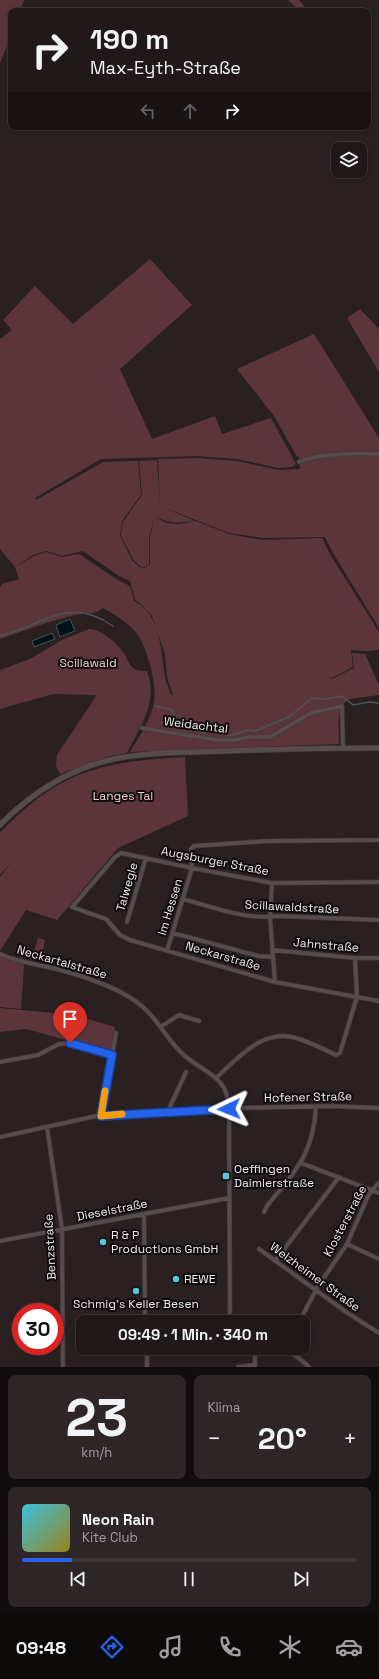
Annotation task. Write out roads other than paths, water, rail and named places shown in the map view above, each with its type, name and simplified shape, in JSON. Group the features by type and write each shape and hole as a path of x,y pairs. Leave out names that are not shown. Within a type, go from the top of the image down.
{"main road":[{"path":"0,825 16,809 45,788 68,775 106,761 143,755 236,751 379,748"}],"street":[{"path":"299,462 309,458 379,454"},
{"name":"Weidachtal","path":"142,728 217,740 235,740 248,736 270,737 311,713 342,706 343,748"},
{"path":"192,868 191,849 194,846 268,841 379,840"},
{"name":"Augsburger Straße","path":"72,907 118,854 126,854 272,883 379,882"},
{"name":"Talwegle","path":"127,922 146,858"},
{"name":"Im Hessen","path":"167,951 192,868"},
{"path":"272,883 270,917 275,982"},
{"name":"Scillawaldstraße","path":"182,900 262,918 379,920"},
{"name":"Neckarstraße","path":"72,907 106,919 120,935 130,940 275,982 379,1000"},
{"path":"172,933 258,956 273,957"},
{"name":"Jahnstraße","path":"272,950 354,958 379,958"},
{"name":"Neckartalstraße","path":"0,954 25,962 64,971 113,988 135,1000 162,1026 170,1040 186,1056 216,1078 227,1093 229,1109 230,1315"},
{"path":"216,1078 246,1050 265,1038 276,1036 295,1037 336,1055 339,1054 342,1051 356,997 354,958"},
{"path":"162,1026 179,1015 199,1021"},
{"path":"101,1116 116,1033"},
{"path":"0,1062 38,1055 59,1044 70,1043 112,1055"},
{"path":"168,1111 186,1072"},
{"path":"264,1212 267,1206 301,1164 308,1150 312,1136 316,1107"},
{"name":"Hofener Straße","path":"0,1137 101,1116 168,1111 229,1109 316,1107 379,1108"},
{"name":"Benzstraße","path":"46,1127 62,1229 63,1367"},
{"path":"301,1164 379,1193"},
{"path":"275,1261 339,1177"},
{"name":"Klosterstraße","path":"303,1315 316,1291 347,1244 372,1190 379,1183"},
{"name":"Dieselstraße","path":"0,1241 229,1198"},
{"path":"144,1214 145,1315"},
{"path":"347,1244 378,1258 379,1254"},
{"name":"Welzheimer Straße","path":"259,1249 316,1291 379,1333"},
{"path":"147,1355 148,1367"},
{"path":"238,1367 255,1366 255,1355"},
{"path":"294,1355 309,1367"}],"waterway":[{"path":"0,636 56,615 69,613 83,613 97,617 113,626"},
{"path":"155,706 172,710 179,723 190,729 205,733 214,730 229,736 247,730 255,731 289,717 312,698 325,699 342,696 353,705 369,702 379,703"}],"place":[{"name":"Oeffingen Daimlerstraße","path":"226,1176"},
{"name":"R & P Productions GmbH","path":"103,1242"},
{"name":"REWE","path":"176,1279"},
{"name":"Schmig's Keller Besen","path":"136,1291"}],"park label":[{"name":"Scillawald","path":"88,663"},
{"name":"Langes Tal","path":"123,796"}]}
